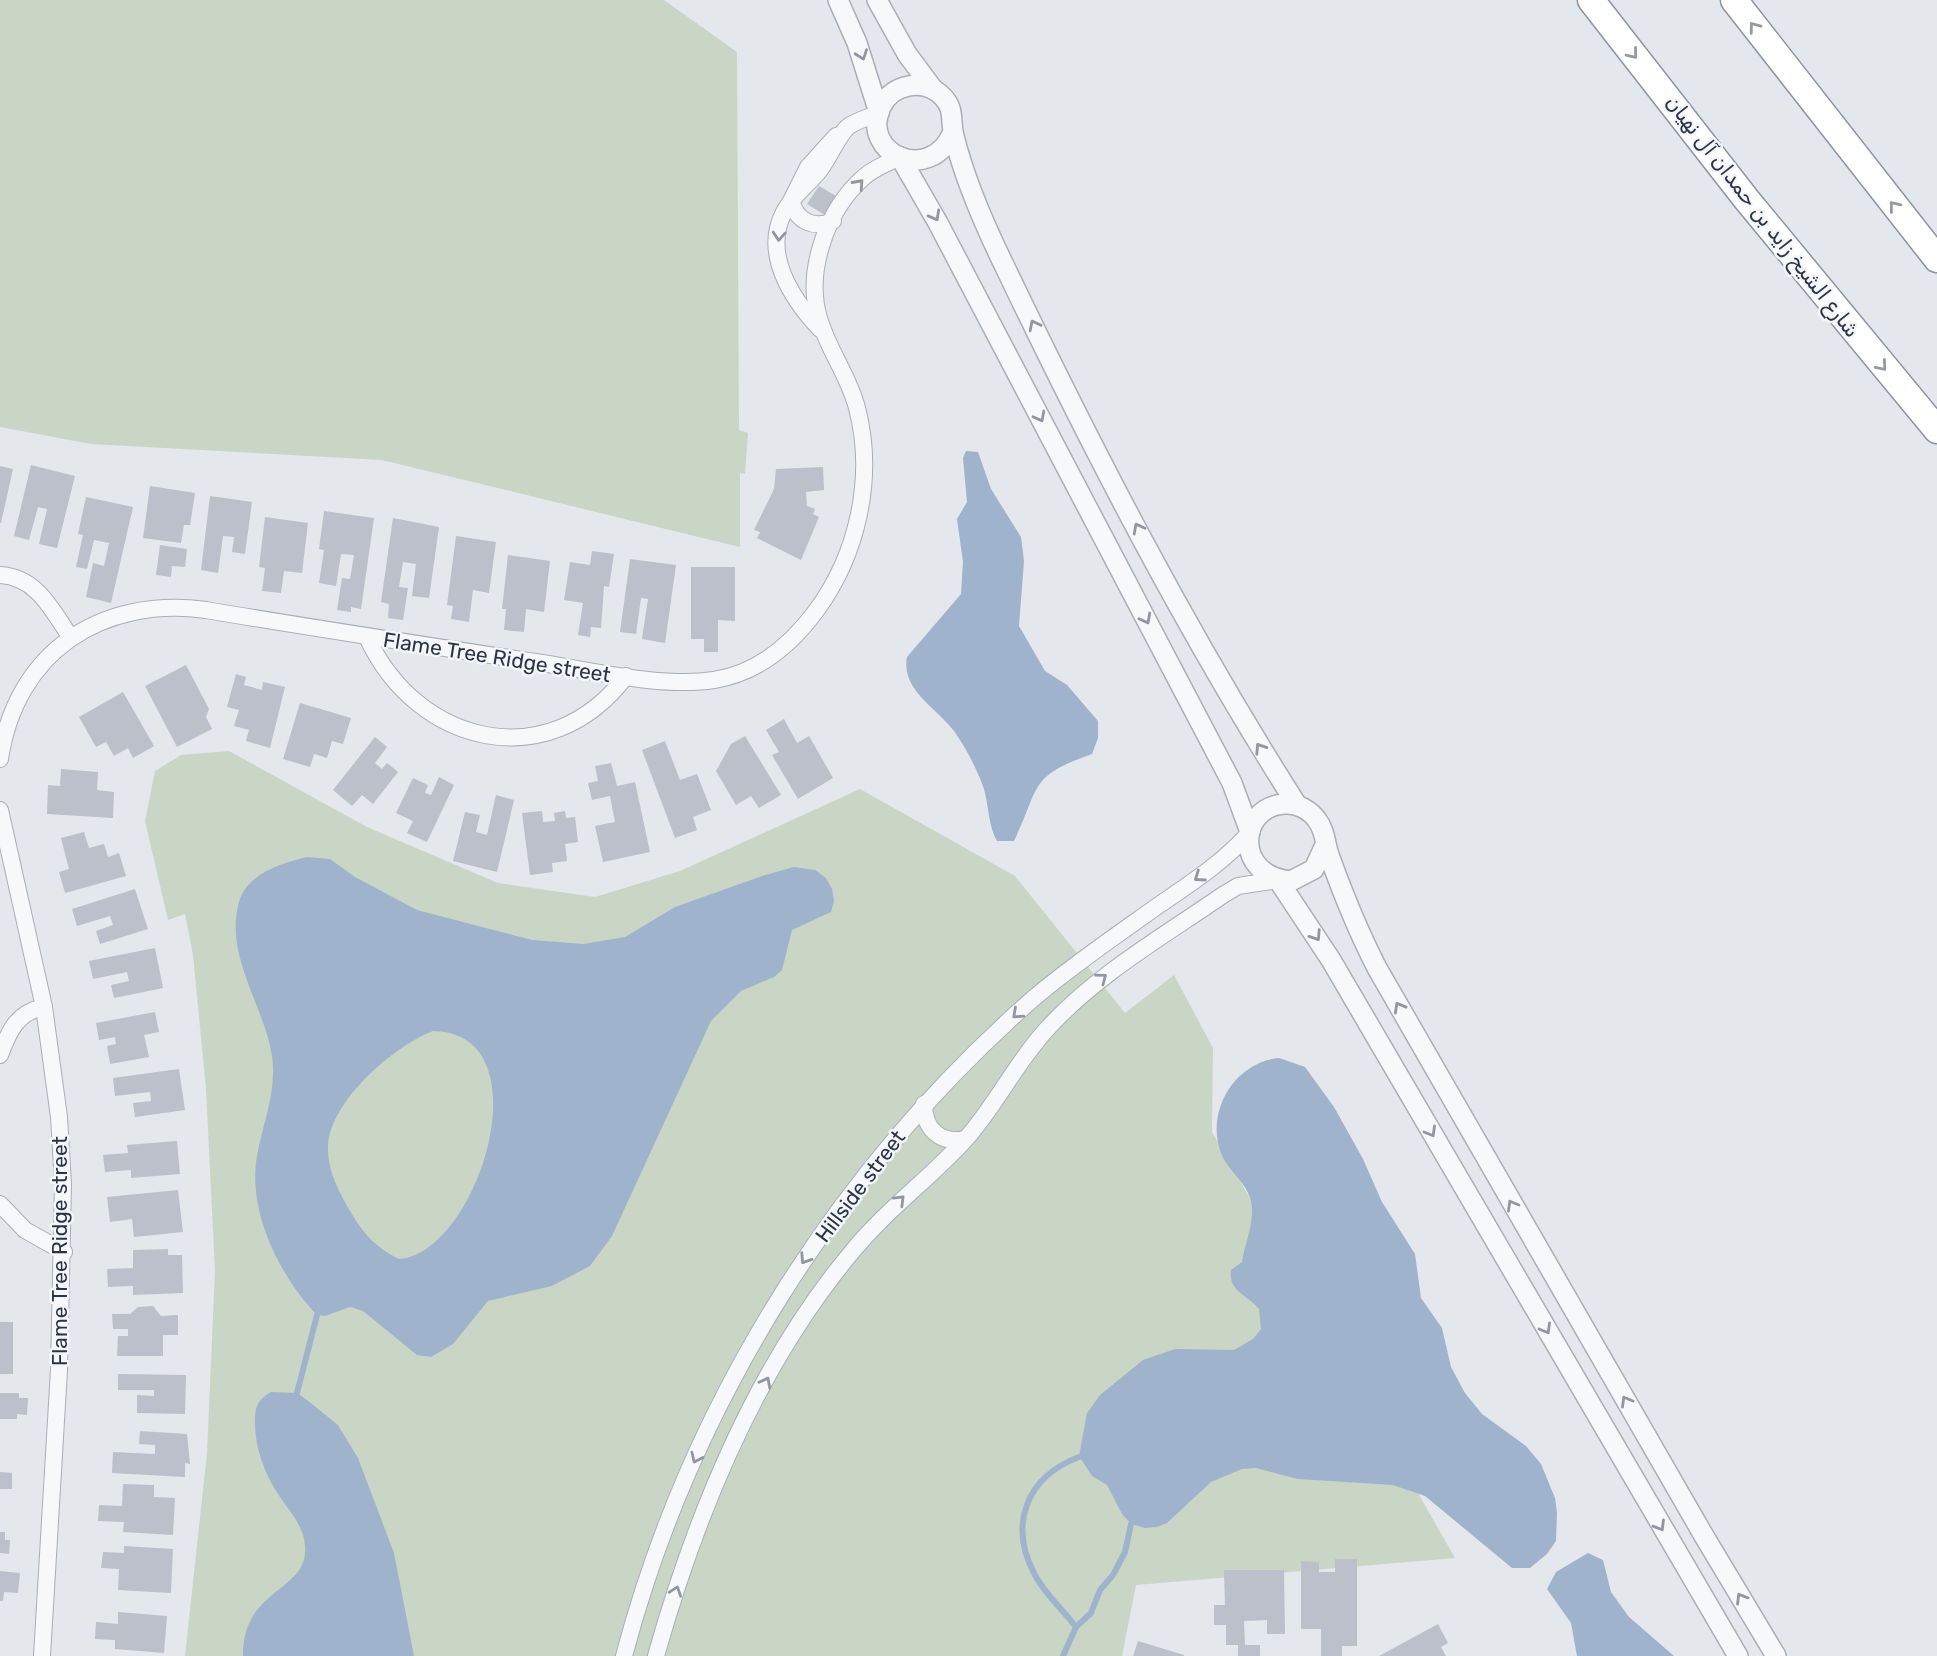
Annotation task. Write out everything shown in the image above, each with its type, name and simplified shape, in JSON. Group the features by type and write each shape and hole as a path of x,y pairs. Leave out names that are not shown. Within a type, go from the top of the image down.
{"highway":[{"name":"شارع الشيخ زايد بن حمدان آل نهيان","path":"1591,0 1747,200 1937,430"},
{"path":"1734,0 1937,259"}],"street":[{"path":"838,0 862,55 879,113 878,133 884,145 900,157 916,161 928,159 948,144 953,132"},
{"path":"877,0 907,54 950,107 953,132 989,234 1118,491 1220,681 1297,805 1317,820 1361,938 1422,1050 1776,1656"},
{"path":"879,113 887,97 897,89 908,85 933,89"},
{"name":"Flame Tree Ridge street","path":"826,336 800,307 783,276 779,259 779,225 791,201 828,159 847,127 879,113"},
{"path":"900,157 950,244 1232,783 1250,832"},
{"name":"Flame Tree Ridge street","path":"0,759 4,736 15,704 39,667 71,638 113,616 159,606 206,610 626,676 711,680 754,667 790,642 808,622 836,579 856,528 864,469 858,410 849,382 826,336 816,303 815,269 824,236 864,177 900,157"},
{"path":"791,201 794,210 807,222 824,224 833,221"},
{"path":"0,575 25,581 38,590 71,638"},
{"name":"Flame Tree Ridge street","path":"367,637 390,679 415,703 445,722 490,736 540,735 566,727 590,715 610,698 626,676"},
{"path":"0,695 15,704"},
{"path":"1297,805 1273,806 1262,812 1250,832 1248,844 1257,866 1278,880 1331,960 1738,1656"},
{"name":"Flame Tree Ridge street","path":"0,810 44,1007 59,1117 64,1251 42,1656"},
{"name":"Hillside street","path":"625,1656 653,1565 692,1466 747,1355 777,1302 846,1199 924,1104 1057,979 1207,872 1250,832"},
{"path":"1278,880 1291,881 1314,869 1325,845"},
{"name":"Hillside street","path":"656,1656 688,1554 739,1434 802,1319 850,1253 877,1222 965,1139 1045,1031 1098,981 1238,886 1278,880"},
{"path":"0,1055 12,1026 21,1016 44,1007"},
{"path":"924,1104 928,1125 934,1134 955,1141 965,1139"},
{"path":"0,1204 25,1230 64,1251"}],"green space":[{"path":"0,0 664,0 737,52 739,430 748,433 745,474 740,473 740,547 382,460 91,444 0,427"},
{"path":"229,751 367,827 498,883 595,897 680,871 860,789 1015,876 1125,1013 1174,975 1213,1048 1212,1132 1455,1558 1136,1585 1122,1656 185,1656 207,1453 215,1271 206,1089 193,955 185,914 168,920 145,821 155,771 181,755"}],"water":[{"path":"966,451 978,452 991,489 1021,537 1024,561 1019,626 1045,671 1067,685 1098,721 1098,738 1092,754 1071,762 1046,777 1033,795 1014,841 997,841 990,822 984,789 971,759 947,722 914,689 907,669 907,657 961,594 963,562 957,519 967,502 963,458"},
{"path":"307,857 330,859 355,877 417,910 532,940 583,944 625,937 675,907 794,867 815,870 826,878 834,901 831,912 792,930 782,970 774,977 741,991 711,1021 612,1236 590,1266 552,1286 488,1301 453,1344 431,1357 417,1355 363,1311 350,1307 325,1316 317,1315 303,1300 279,1262 262,1220 255,1177 273,1082 272,1056 241,961 236,922 239,902 250,884 277,866","holes":["433,1031 468,1041 487,1066 493,1102 488,1144 475,1185 454,1221 428,1248 399,1259 383,1250 365,1233 342,1196 329,1164 331,1129 340,1111 367,1077 417,1038"]},
{"path":"1279,1058 1305,1067 1334,1107 1363,1159 1382,1202 1415,1254 1421,1298 1442,1328 1451,1367 1465,1393 1482,1414 1526,1446 1541,1464 1555,1498 1556,1541 1547,1554 1530,1568 1512,1568 1425,1496 1393,1485 1298,1479 1256,1468 1242,1469 1211,1482 1167,1523 1145,1528 1131,1524 1122,1514 1107,1485 1092,1476 1079,1456 1087,1413 1100,1395 1143,1360 1175,1349 1234,1350 1253,1339 1261,1329 1259,1309 1236,1288 1231,1277 1231,1270 1242,1262 1252,1205 1248,1192 1221,1153 1217,1121 1228,1091 1237,1079 1263,1062"},
{"path":"271,1392 297,1393 307,1400 338,1425 358,1458 394,1553 414,1656 243,1656 246,1633 253,1616 263,1603 297,1573 303,1561 305,1546 302,1531 268,1477 257,1442 256,1408"},
{"path":"1588,1553 1603,1560 1611,1592 1629,1617 1674,1656 1577,1656 1571,1623 1547,1589 1556,1572"}],"building":[{"path":"819,186 836,196 825,215 807,204"},
{"path":"31,465 75,476 57,548 39,544 47,509 38,507 29,540 14,536"},
{"path":"0,466 13,469 1,523 0,523"},
{"path":"823,467 824,490 806,492 807,506 815,509 813,514 819,517 801,560 757,538 760,532 754,530 774,489 776,469"},
{"path":"150,486 195,493 190,525 184,525 181,543 143,538"},
{"path":"210,496 252,502 245,554 232,552 234,537 223,536 218,573 201,570"},
{"path":"86,497 133,507 111,603 86,597 93,563 104,566 109,543 94,540 87,569 76,567 83,535 78,534"},
{"path":"324,511 374,518 361,609 351,607 351,612 337,610 342,578 350,579 354,555 341,554 336,586 319,583 324,550 319,549"},
{"path":"265,517 308,523 302,573 284,571 281,593 262,591 265,568 259,567"},
{"path":"393,518 439,527 429,598 412,596 416,564 403,562 399,587 408,588 403,620 388,618 389,604 381,602"},
{"path":"456,536 496,542 489,593 473,590 469,622 451,619 453,606 447,605"},
{"path":"160,545 187,549 185,567 172,566 171,577 156,575"},
{"path":"592,551 614,554 609,587 604,586 601,628 591,627 590,637 578,635 583,603 564,600 570,562 590,565"},
{"path":"508,555 550,561 544,612 526,609 524,632 504,630 506,609 502,609"},
{"path":"630,559 676,565 665,643 642,639 648,599 641,598 636,634 620,632"},
{"path":"691,567 735,567 735,621 718,620 718,652 704,652 704,639 691,639"},
{"path":"186,665 209,709 206,717 212,729 177,747 145,686"},
{"path":"236,674 246,677 244,685 262,690 263,682 285,687 270,748 246,741 249,730 234,726 239,710 227,707"},
{"path":"123,692 154,746 133,758 128,748 114,756 106,742 96,747 79,717"},
{"path":"300,703 351,718 343,744 332,741 327,758 314,754 310,767 283,759"},
{"path":"784,719 797,743 809,736 833,778 798,799 772,755 779,752 766,730"},
{"path":"745,736 781,795 759,808 751,796 736,805 716,771 731,744"},
{"path":"375,737 387,747 375,763 382,769 387,763 398,772 373,804 362,795 352,806 333,790"},
{"path":"665,741 680,780 697,774 711,810 693,817 697,830 675,838 642,750"},
{"path":"611,763 617,786 635,782 650,852 603,862 595,826 615,822 610,796 592,800 588,783 598,781 595,766"},
{"path":"61,769 98,772 97,790 114,792 113,818 47,814 48,785 60,786"},
{"path":"439,777 454,785 427,842 407,833 413,821 396,813 413,778 428,785 425,793 431,795"},
{"path":"496,795 514,800 497,872 453,861 465,812 480,815 476,832 487,835"},
{"path":"542,811 543,822 555,821 554,813 565,811 566,818 575,817 578,842 565,844 567,861 552,863 553,872 530,875 522,813"},
{"path":"84,832 89,848 104,844 108,857 119,853 126,876 65,893 59,872 69,869 61,838"},
{"path":"135,889 148,929 100,944 96,931 113,925 110,916 77,926 72,909"},
{"path":"155,948 163,988 114,998 111,985 129,981 127,972 93,979 89,961"},
{"path":"155,1012 159,1032 144,1035 149,1057 110,1064 107,1046 116,1044 115,1037 99,1040 96,1023"},
{"path":"179,1069 185,1110 135,1117 133,1103 151,1101 150,1092 115,1096 113,1078"},
{"path":"177,1141 180,1174 131,1178 131,1170 105,1172 103,1155 128,1153 127,1145"},
{"path":"178,1190 183,1232 134,1237 132,1219 110,1222 107,1197"},
{"path":"168,1249 168,1255 182,1255 183,1293 133,1295 133,1286 108,1287 107,1269 133,1268 133,1250"},
{"path":"153,1306 161,1316 178,1315 178,1335 163,1335 163,1356 117,1356 118,1336 128,1336 128,1329 113,1329 112,1314 130,1314 138,1307"},
{"path":"0,1322 13,1322 13,1374 0,1374"},
{"path":"118,1374 186,1375 185,1414 137,1413 137,1395 154,1396 154,1390 118,1390"},
{"path":"0,1393 19,1393 19,1398 28,1398 27,1415 17,1414 17,1419 0,1419"},
{"path":"140,1431 187,1434 190,1464 185,1463 185,1477 112,1473 113,1452 155,1454 155,1445 139,1444"},
{"path":"0,1472 12,1473 12,1489 0,1489"},
{"path":"123,1484 154,1485 154,1497 175,1498 173,1535 123,1532 124,1522 98,1521 99,1505 122,1506"},
{"path":"0,1532 5,1532 5,1540 10,1540 9,1554 0,1553"},
{"path":"124,1546 173,1549 171,1593 118,1590 119,1569 101,1568 103,1552 124,1553"},
{"path":"1335,1559 1357,1559 1357,1646 1342,1646 1342,1656 1321,1656 1321,1629 1301,1629 1301,1561 1319,1562 1319,1572 1335,1572"},
{"path":"1224,1570 1284,1570 1285,1634 1267,1634 1267,1620 1244,1621 1245,1645 1260,1645 1260,1656 1238,1656 1238,1645 1226,1645 1226,1625 1214,1625 1214,1605 1225,1605"},
{"path":"0,1571 20,1573 18,1593 4,1592 3,1601 0,1601"},
{"path":"118,1612 167,1616 164,1653 115,1649 115,1640 95,1639 96,1622 118,1624"},
{"path":"1438,1624 1448,1643 1441,1647 1446,1656 1379,1656"},
{"path":"1138,1641 1184,1655 1184,1656 1133,1656"}],"waterway":[{"path":"297,1393 317,1315"},
{"path":"1063,1656 1076,1627 1035,1575 1027,1556 1023,1521 1027,1505 1046,1477 1079,1457"},
{"path":"1076,1627 1091,1613 1100,1590 1113,1575 1125,1552 1131,1524"}]}
